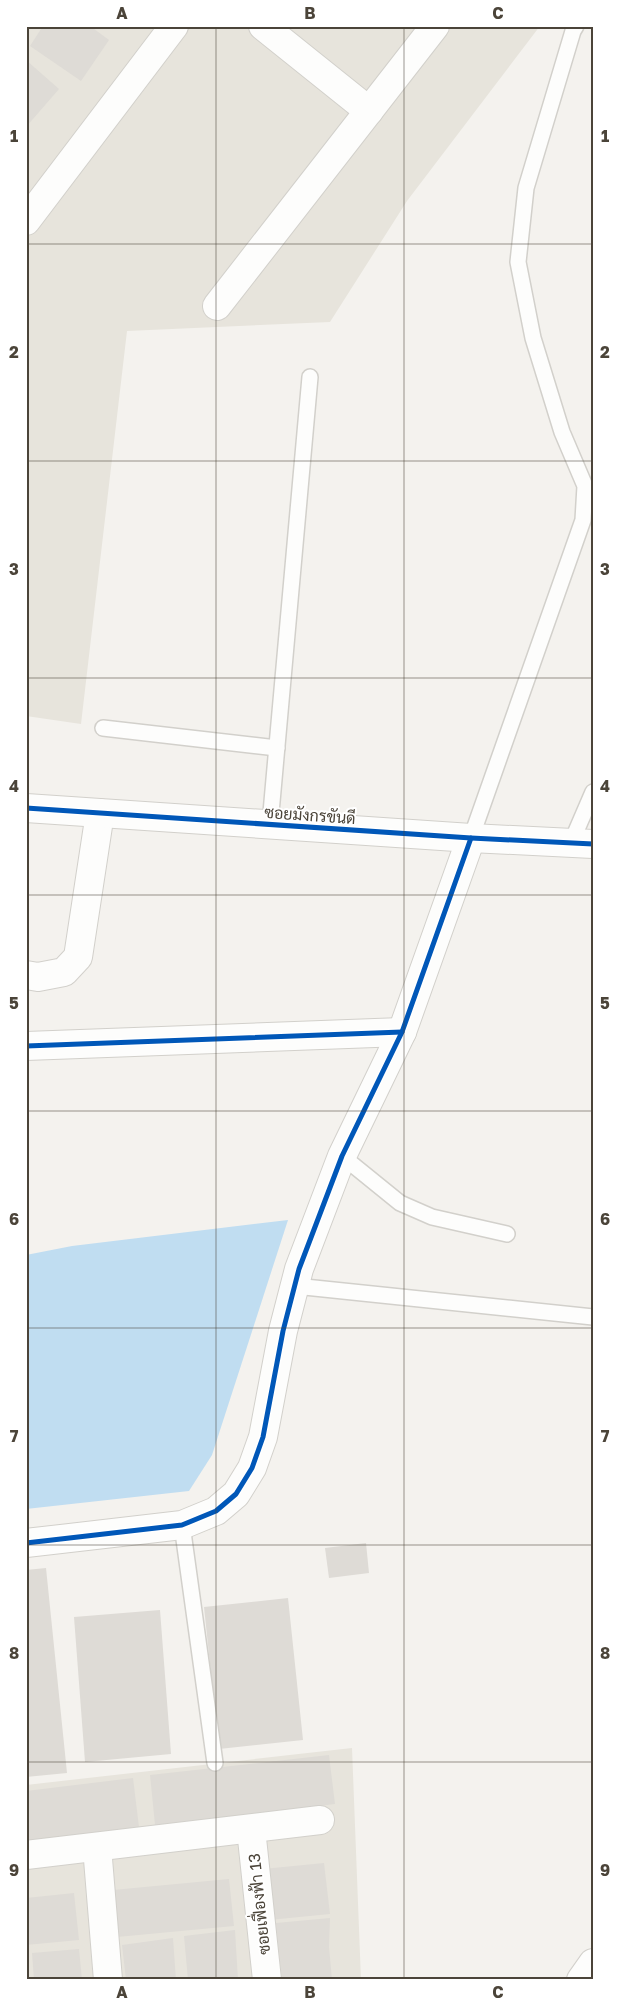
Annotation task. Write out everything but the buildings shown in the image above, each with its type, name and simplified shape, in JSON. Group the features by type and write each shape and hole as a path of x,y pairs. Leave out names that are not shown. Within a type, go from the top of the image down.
{"street":[{"path":"26,221 174,26"},
{"path":"263,26 369,111"},
{"path":"216,306 435,26"},
{"name":"ซอยมังกรขันดี","path":"26,808 471,838 582,843"},
{"path":"26,975 38,977 64,972 78,957 100,814"},
{"path":"26,1543 182,1525 216,1511 236,1494 252,1468 263,1437 283,1331 299,1268 342,1156 402,1032 471,838"},
{"path":"26,1046 402,1032"},
{"path":"26,1856 320,1820"},
{"name":"ซอยเฟื่องฟ้า 13","path":"251,1828 267,1980"},
{"path":"97,1847 108,1980"},
{"path":"581,1980 593,1963"}],"lane":[{"path":"471,838 583,520 584,486 562,432 533,338 518,262 526,188 559,72 572,31 576,26"},
{"path":"270,824 310,377"},
{"path":"103,728 277,748"},
{"path":"582,843 593,792"},
{"path":"342,1156 400,1203 432,1217 507,1234"},
{"path":"295,1286 593,1317"},
{"path":"182,1525 215,1764"}],"shaded area":[{"path":"26,26 540,26 407,201 330,322 127,331 81,724 26,716"},
{"path":"352,1748 361,1980 26,1980 26,1785"}],"water":[{"path":"288,1220 212,1455 189,1491 26,1509 26,1255 72,1246"}],"cycle path":[{"path":"26,808 471,838 593,844"},
{"path":"26,1543 182,1525 216,1511 236,1494 252,1468 263,1437 283,1331 299,1269 342,1156 402,1032 471,838"},
{"path":"26,1046 402,1032"}]}
